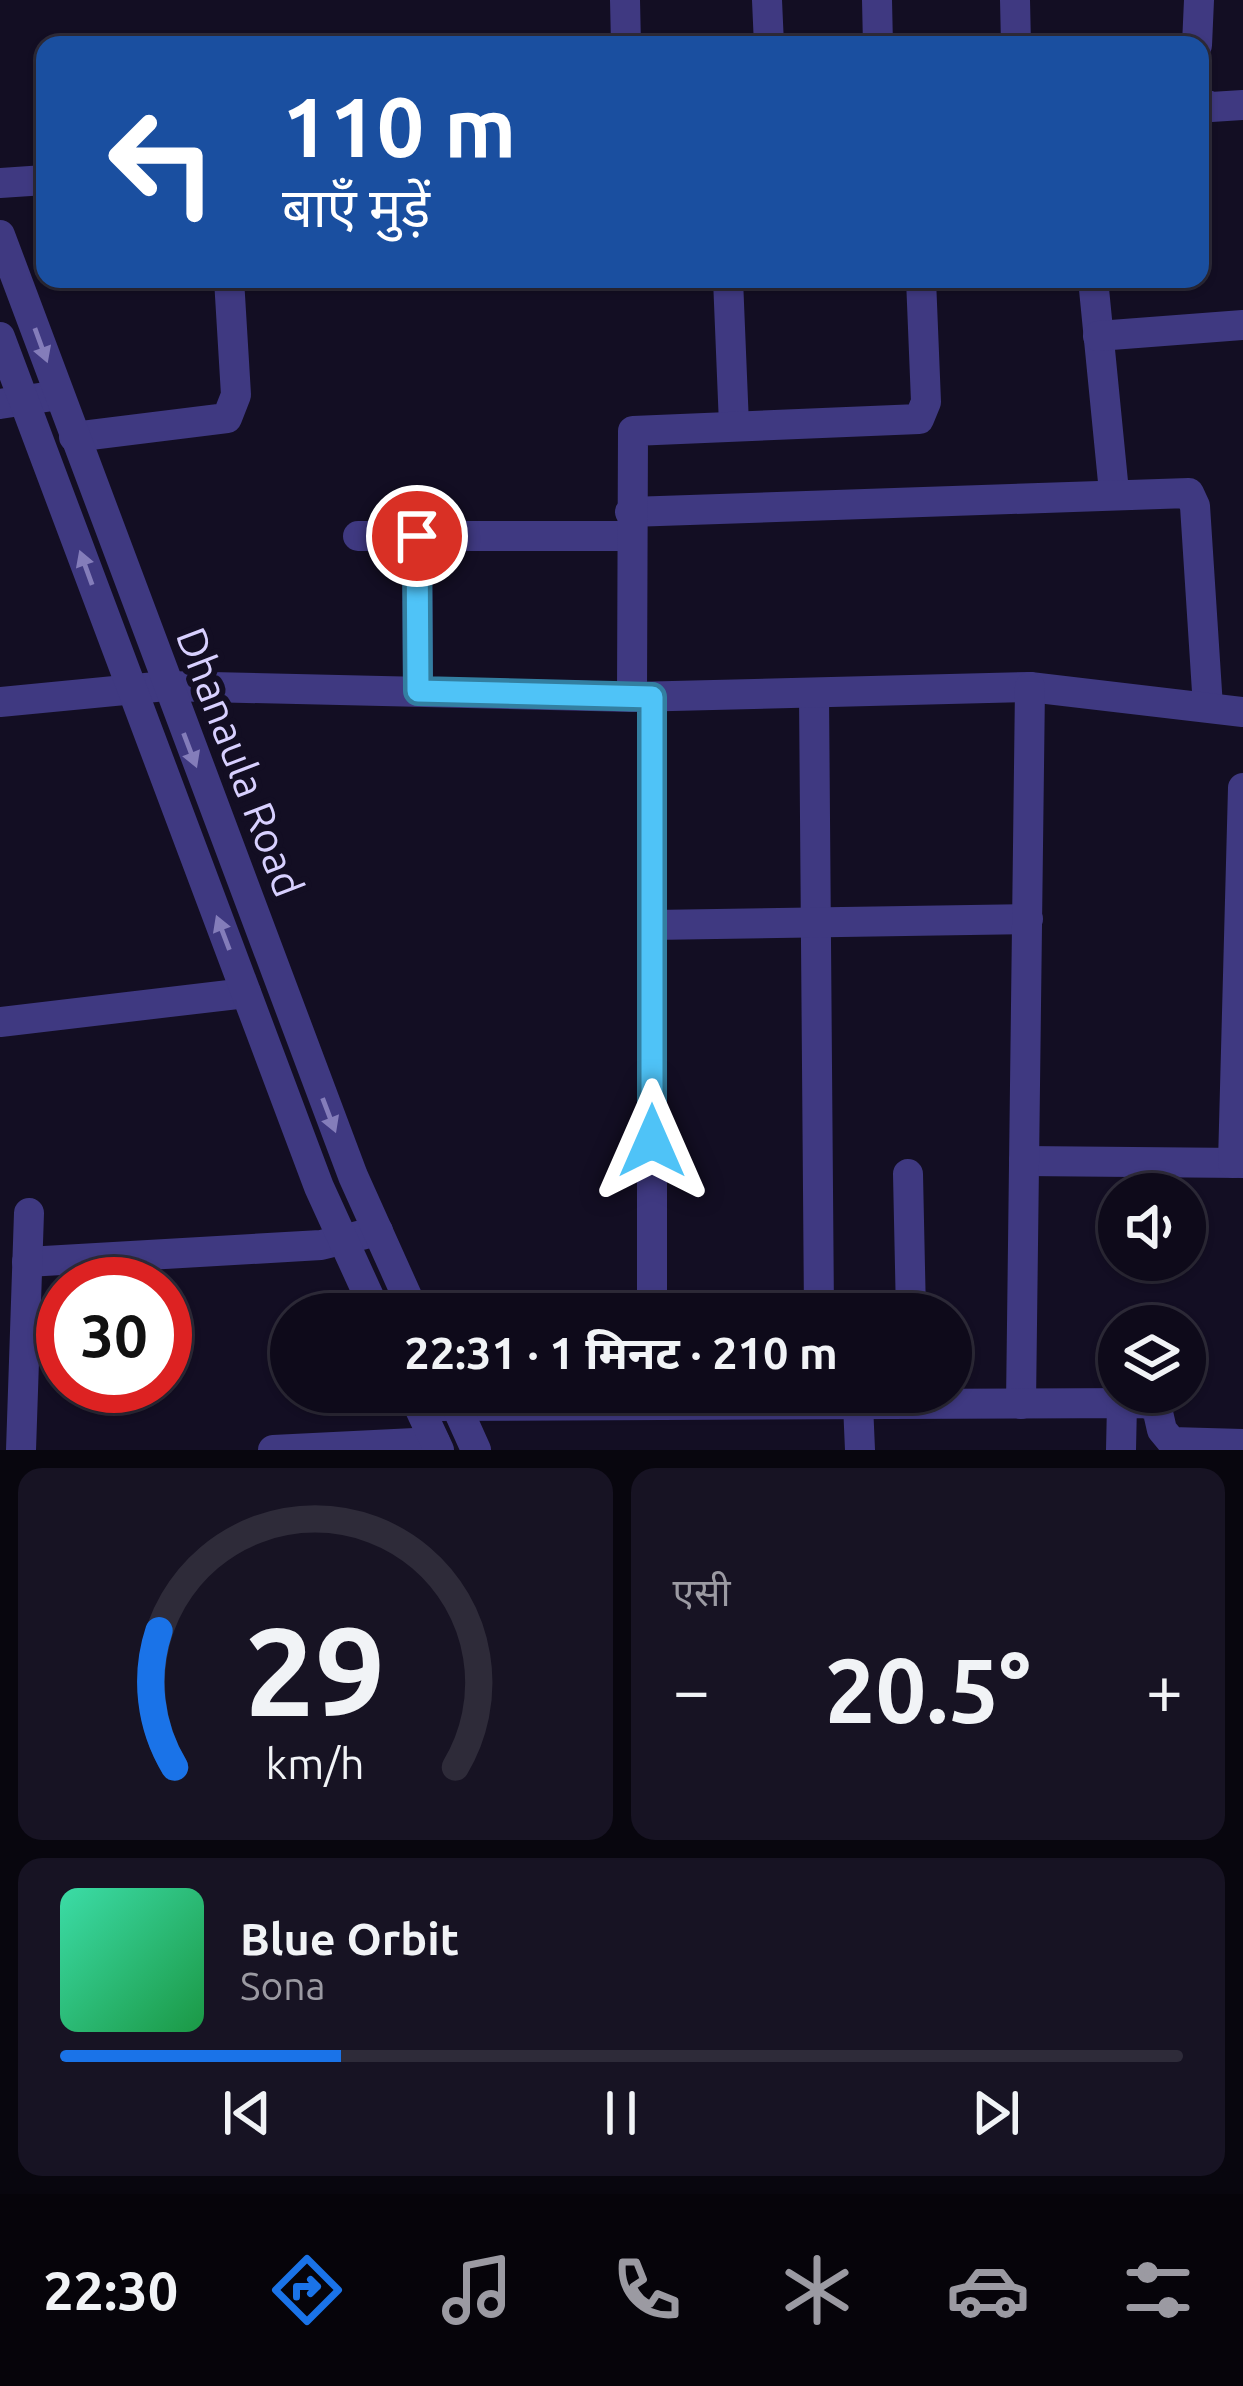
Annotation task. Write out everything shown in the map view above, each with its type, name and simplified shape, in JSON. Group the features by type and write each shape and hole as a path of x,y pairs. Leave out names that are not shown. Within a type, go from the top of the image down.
{"street":[{"path":"625,0 626,36"},
{"path":"767,0 769,36"},
{"path":"877,0 878,36"},
{"path":"1016,0 1016,36"},
{"path":"1197,36 1199,0"},
{"path":"1209,106 1243,105"},
{"path":"0,182 36,180"},
{"name":"Dhanaula Road","path":"0,236 166,686 406,1293"},
{"path":"74,436 227,418 236,406 229,288"},
{"path":"728,288 734,425"},
{"path":"652,1293 652,925 630,524 633,430 919,419 926,402 921,288"},
{"path":"1094,288 1114,492"},
{"path":"1099,336 1243,325"},
{"name":"Dhanaula Road","path":"0,337 12,402 130,688 368,1293"},
{"path":"12,402 59,395"},
{"path":"358,536 1179,491 1194,499 1208,707"},
{"path":"417,536 418,691"},
{"path":"0,702 166,686 642,697 1030,687 1243,712"},
{"path":"1021,1404 1030,687"},
{"path":"814,694 819,1293"},
{"path":"1024,1161 1238,1163 1243,788"},
{"path":"652,925 1028,919"},
{"path":"0,1022 246,993"},
{"path":"908,1174 910,1293"},
{"path":"21,1450 29,1214"},
{"path":"27,1262 344,1241 378,1232"},
{"path":"972,1401 1098,1404"},
{"path":"272,1450 437,1446 422,1413"},
{"path":"460,1413 476,1450"},
{"path":"858,1413 860,1450"},
{"path":"1121,1450 1122,1413"},
{"path":"1157,1413 1172,1442 1243,1444"}],"route":[{"path":"417,536 418,691 652,697 652,1141"}]}
